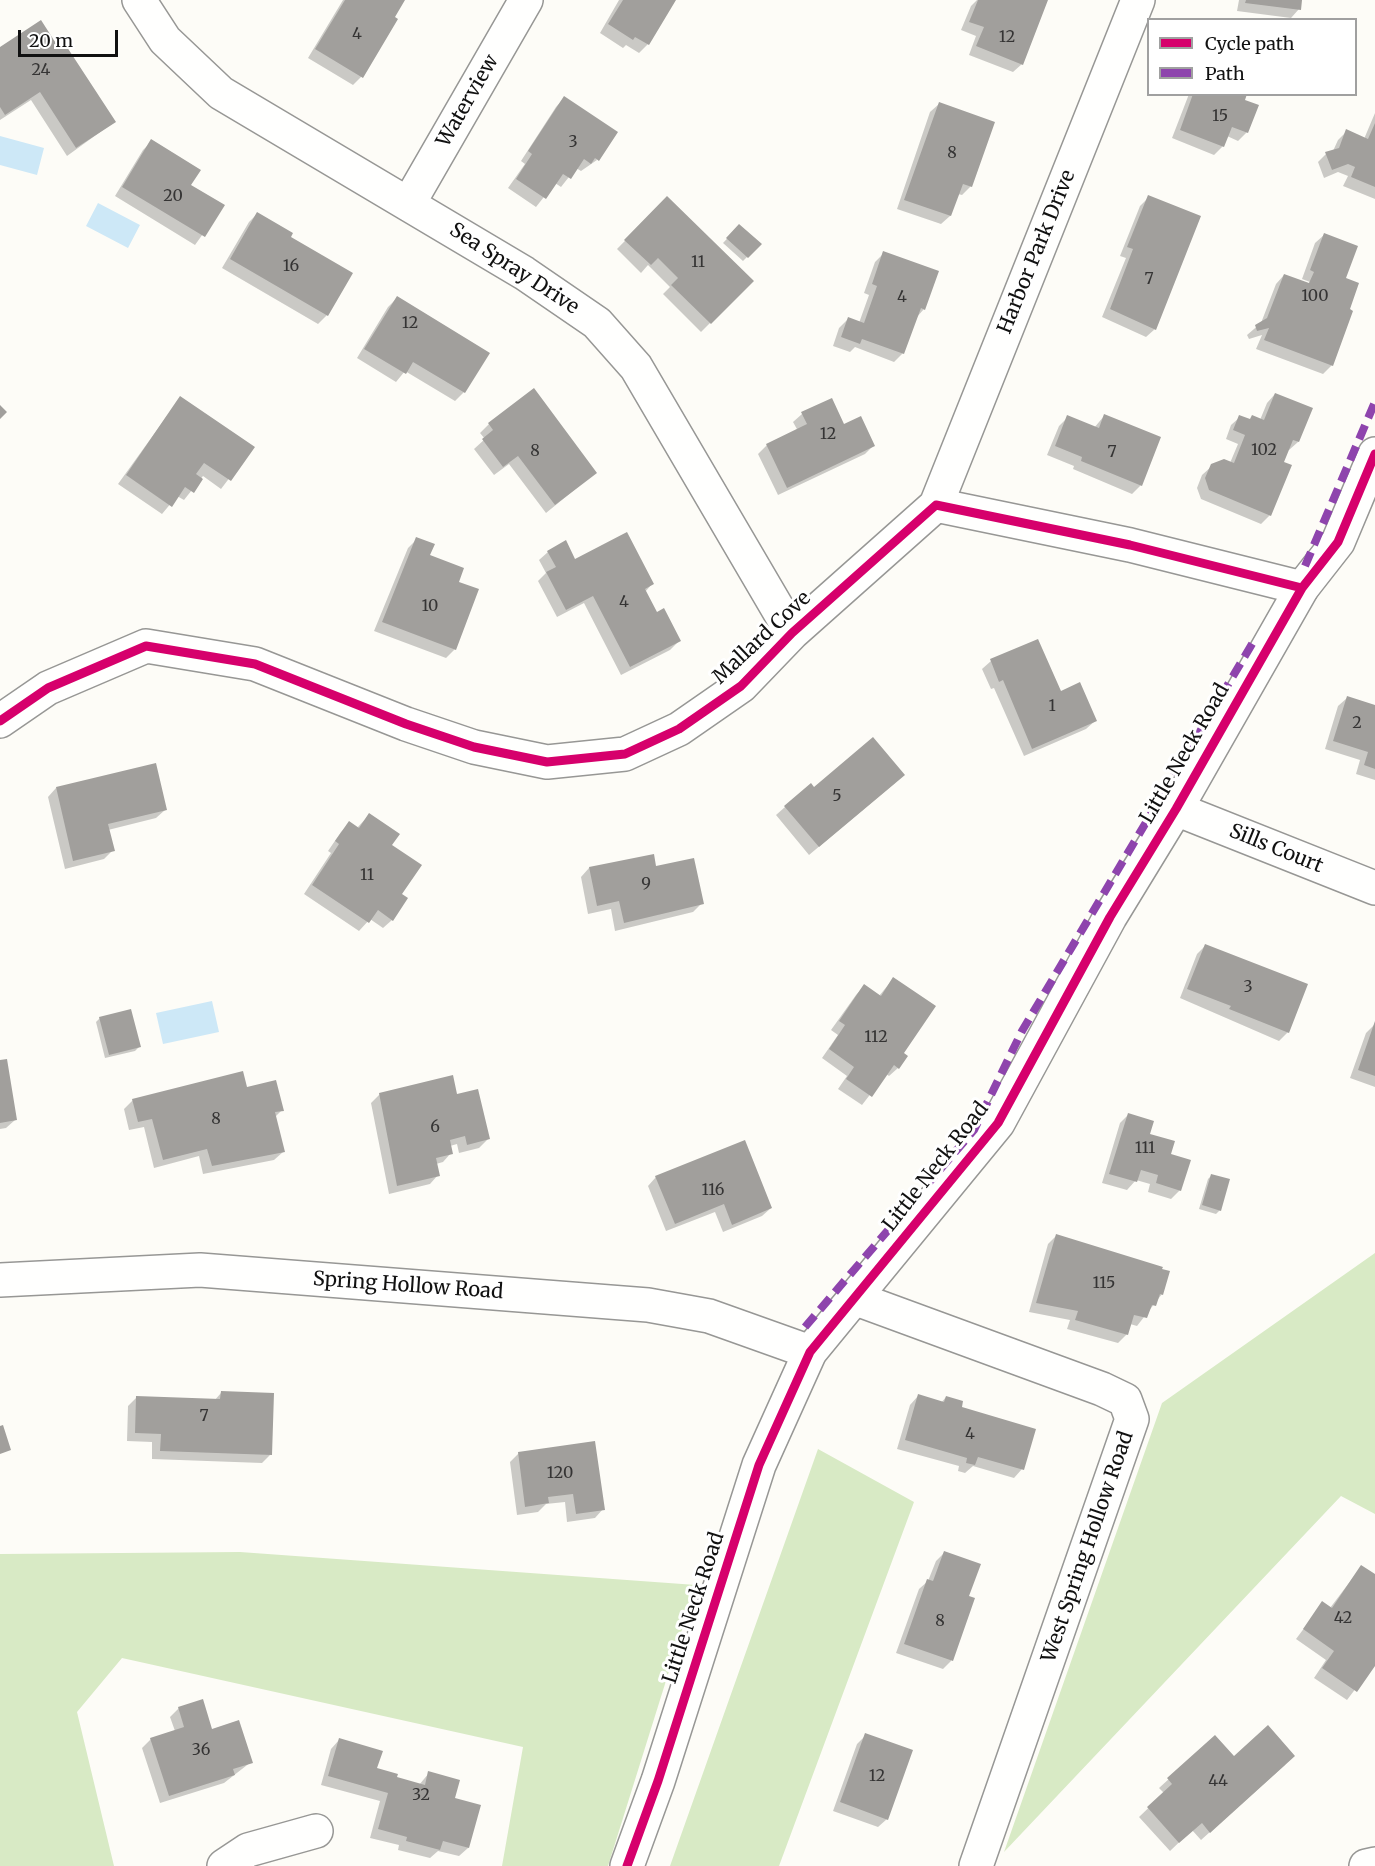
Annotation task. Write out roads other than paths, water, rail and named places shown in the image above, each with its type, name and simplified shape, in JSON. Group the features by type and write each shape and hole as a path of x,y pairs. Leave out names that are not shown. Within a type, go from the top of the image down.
{"street":[{"name":"Sea Spray Drive","path":"139,0 165,40 221,93 524,273 597,323 636,367 792,633"},
{"name":"Waterview","path":"409,203 526,0"},
{"name":"Harbor Park Drive","path":"936,505 1138,0"},
{"name":"Little Neck Road","path":"627,1866 658,1781 759,1464 810,1352 998,1123 1110,917 1176,809 1302,588 1338,542 1375,454"},
{"path":"936,505 1130,545 1302,588"},
{"name":"Mallard Cove","path":"0,721 48,688 146,646 255,664 406,724 474,747 547,762 626,754 679,729 741,686 792,633 936,505"},
{"name":"Sills Court","path":"1176,809 1375,888"},
{"name":"Spring Hollow Road","path":"0,1280 200,1270 648,1305 709,1316 810,1352"},
{"name":"West Spring Hollow Road","path":"854,1298 1102,1389 1125,1400 1132,1419 976,1866"},
{"path":"224,1866 248,1850 316,1831"},
{"path":"1365,1866 1375,1864"}],"water":[{"path":"0,136 44,148 37,175 0,165"},
{"path":"98,203 140,225 128,248 86,226"},
{"path":"212,1001 219,1032 163,1044 156,1013"}]}
